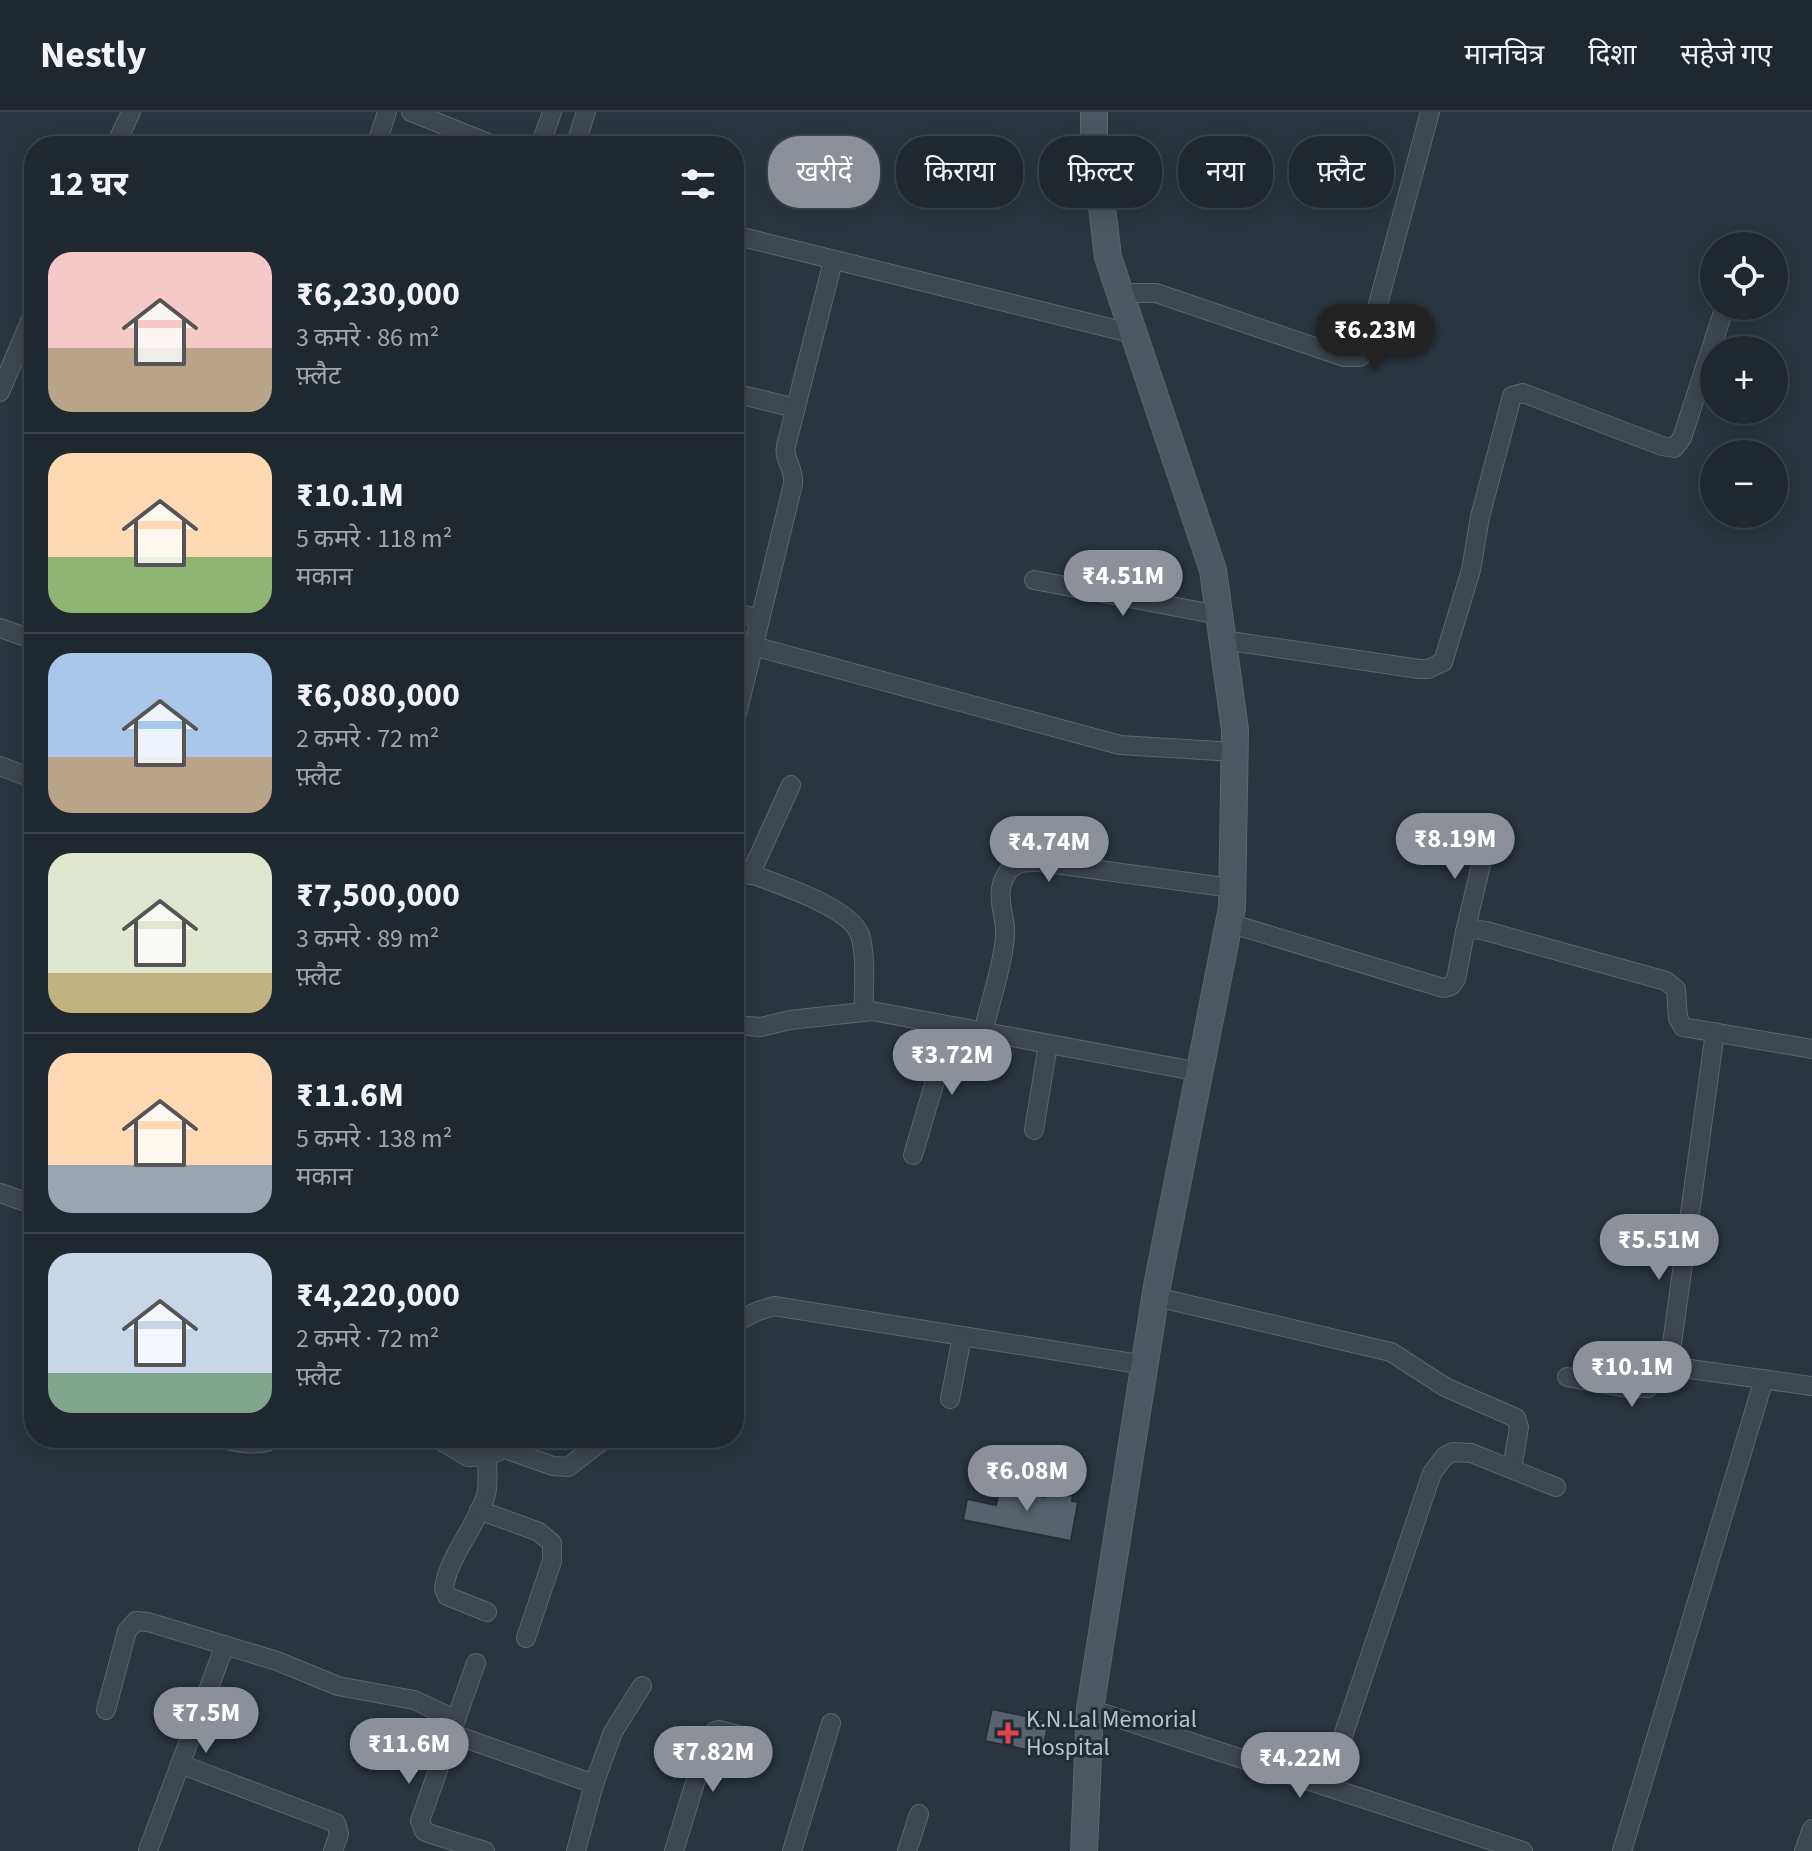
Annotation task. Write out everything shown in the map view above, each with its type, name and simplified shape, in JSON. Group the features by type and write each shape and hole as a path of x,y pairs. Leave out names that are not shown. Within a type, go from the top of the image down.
{"street":[{"path":"120,136 131,112"},
{"path":"379,136 387,112"},
{"path":"411,112 471,136"},
{"path":"544,136 552,112"},
{"path":"578,136 586,112"},
{"path":"1084,1851 1090,1709 1156,1297 1229,923 1235,752 1235,730 1213,570 1108,257 1094,140 1094,112"},
{"path":"1120,293 1156,293 1344,357 1360,357 1365,352 1430,112"},
{"path":"744,238 1134,334"},
{"path":"744,684 793,484 793,471 785,452 833,261"},
{"path":"1034,580 1221,627 1428,669 1443,662 1471,570 1480,517 1512,396 1523,393 1674,448 1682,438 1720,320"},
{"path":"0,392 24,336"},
{"path":"744,395 795,408"},
{"path":"744,615 759,619"},
{"path":"0,628 24,636"},
{"path":"753,646 1120,745 1235,752"},
{"path":"0,766 24,775"},
{"path":"744,867 791,785"},
{"path":"1229,923 1443,988 1451,986 1456,979 1487,840"},
{"path":"983,1032 1005,931 1000,901 1002,883 1009,869 1019,862 1040,862 1232,888"},
{"path":"744,872 838,912 856,926 862,945 864,1011"},
{"path":"1465,932 1474,929 1486,931 1666,981 1676,989 1678,1018 1683,1027 1812,1049"},
{"path":"744,1026 761,1027 790,1020 864,1011 1200,1072"},
{"path":"913,1155 951,1027"},
{"path":"1672,1363 1670,1350 1715,1032"},
{"path":"1034,1130 1048,1044"},
{"path":"0,1193 24,1201"},
{"path":"1156,1297 1391,1352 1445,1387 1516,1418 1519,1427 1512,1469"},
{"path":"744,1318 774,1306 1145,1365"},
{"path":"950,1399 962,1337"},
{"path":"1567,1377 1627,1388 1648,1388 1672,1363"},
{"path":"1672,1363 1683,1368 1812,1386"},
{"path":"1622,1851 1764,1379"},
{"path":"453,1448 468,1457 487,1456 505,1449 553,1466 568,1467 593,1448"},
{"path":"1326,1786 1432,1473 1445,1456 1453,1452 1471,1453 1556,1487"},
{"path":"487,1456 488,1485 447,1575 444,1589 447,1596 487,1612"},
{"path":"479,1510 539,1532 552,1543 552,1561 526,1638"},
{"path":"106,1710 127,1631 136,1621 148,1622 277,1661 338,1686 414,1700 452,1726 594,1784"},
{"path":"148,1850 225,1645"},
{"path":"476,1663 422,1813 421,1827 431,1834 485,1851"},
{"path":"576,1851 594,1784 616,1725 642,1686"},
{"path":"1090,1709 1523,1851"},
{"path":"792,1851 831,1723"},
{"path":"674,1851 709,1737 719,1730 754,1739"},
{"path":"180,1764 336,1823 340,1830 333,1851"},
{"path":"907,1851 919,1814"},
{"path":"1804,1851 1812,1829"}],"building":[{"path":"999,1488 1045,1497 1046,1491 1073,1496 1072,1501 1078,1502 1071,1541 963,1520 967,1499 996,1505"},
{"path":"992,1709 1049,1721 1042,1753 985,1741"}],"place":[{"name":"K.N.Lal Memorial Hospital","path":"1008,1733"}]}
